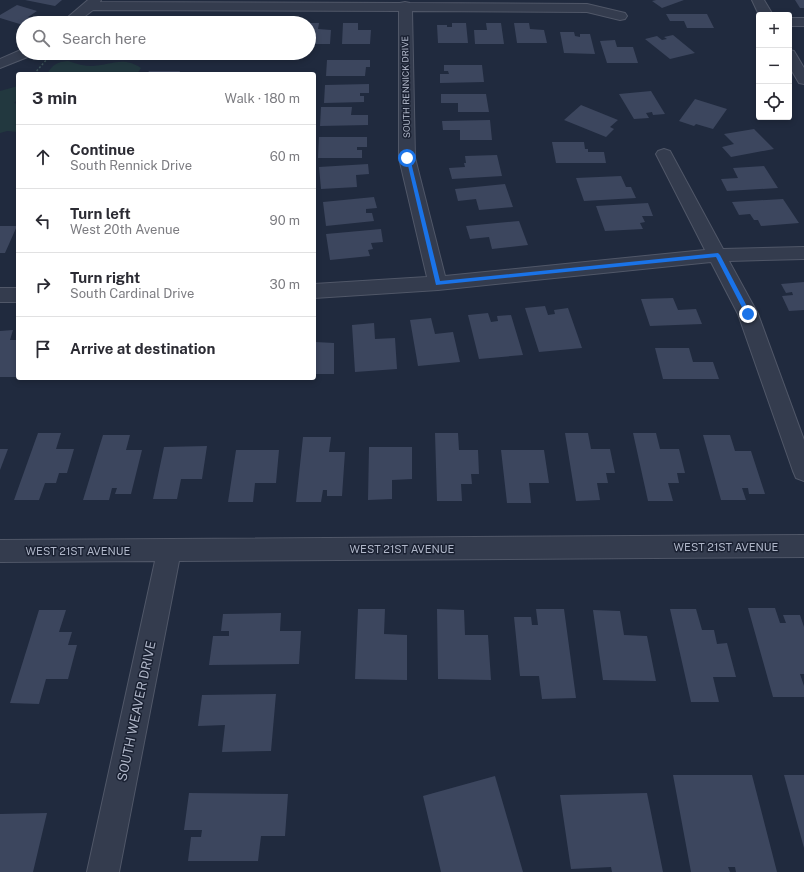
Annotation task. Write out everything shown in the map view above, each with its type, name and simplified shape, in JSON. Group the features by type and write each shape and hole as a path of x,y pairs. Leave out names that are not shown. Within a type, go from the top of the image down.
{"street":[{"path":"758,0 764,12"},
{"path":"77,16 93,3 587,8 620,16"},
{"name":"SOUTH RENNICK DRIVE","path":"405,6 407,158 438,283"},
{"path":"792,22 804,22"},
{"path":"0,64 16,57"},
{"path":"792,59 804,80"},
{"path":"664,154 748,314 804,470"},
{"path":"316,291 438,283 718,255 804,252"},
{"path":"0,295 16,295"},
{"name":"WEST 21ST AVENUE","path":"0,551 804,546"},
{"name":"SOUTH WEAVER DRIVE","path":"102,872 168,551"}],"shaded area":[{"path":"68,61 80,65 93,66 117,62 129,62 141,68 138,72 48,72 56,64"},
{"path":"16,87 16,101 14,103 16,104 16,132 7,131 0,133 0,91"}],"building":[{"path":"25,0 62,0 55,6"},
{"path":"684,0 662,8 652,1"},
{"path":"795,0 804,0 804,8 800,8"},
{"path":"17,5 37,11 30,16 16,16 16,23 0,18 0,15"},
{"path":"666,14 707,14 714,28 687,28 684,21 670,21"},
{"path":"316,23 319,23 318,29 331,30 330,44 316,44"},
{"path":"343,23 358,23 358,30 371,30 370,44 342,44"},
{"path":"452,23 466,23 468,43 438,43 437,25 447,25 447,27 452,27"},
{"path":"486,23 501,23 504,44 475,44 474,30 487,30"},
{"path":"514,23 529,23 530,29 544,30 547,43 517,43"},
{"path":"560,32 574,32 575,36 580,37 580,34 590,34 595,54 564,53"},
{"path":"673,35 695,53 670,59 645,39 657,36 662,40 667,39 664,37"},
{"path":"615,40 617,47 633,47 638,63 607,63 600,41"},
{"path":"327,60 370,60 370,67 366,67 365,76 326,76"},
{"path":"444,65 482,65 484,82 440,83 440,74 449,74 448,71 444,71"},
{"path":"149,71 180,71 180,72 148,72"},
{"path":"369,84 369,93 360,93 360,96 364,96 364,102 324,103 325,85"},
{"path":"651,91 665,114 653,115 652,112 646,113 649,118 634,119 619,94"},
{"path":"441,94 486,94 489,112 458,112 458,103 441,103"},
{"path":"695,99 727,109 713,129 696,124 694,126 679,121"},
{"path":"581,105 618,120 610,127 614,129 606,137 564,120"},
{"path":"321,107 352,107 351,115 368,115 368,125 320,126"},
{"path":"490,120 492,140 460,140 460,130 443,130 442,121"},
{"path":"754,129 774,149 731,157 722,147 734,144 724,134"},
{"path":"319,137 367,137 367,147 357,147 357,150 362,150 362,158 318,158"},
{"path":"552,142 584,142 585,149 588,149 588,152 604,152 606,163 556,163"},
{"path":"497,155 502,176 452,179 449,168 465,167 465,156"},
{"path":"368,164 369,174 356,175 357,187 321,189 319,167"},
{"path":"764,166 778,188 727,191 721,179 738,178 733,168"},
{"path":"621,176 626,187 631,187 636,198 584,201 576,178"},
{"path":"505,184 513,207 479,210 476,199 458,201 455,189"},
{"path":"374,197 377,208 366,209 366,213 372,213 374,221 326,226 323,202"},
{"path":"783,199 799,223 761,226 758,220 754,220 750,214 739,215 732,202"},
{"path":"648,203 653,216 642,216 645,222 640,223 643,229 605,231 596,206"},
{"path":"519,221 528,245 492,249 489,237 470,239 466,226"},
{"path":"0,226 16,226 5,253 0,253"},
{"path":"381,229 383,242 371,243 373,249 368,250 370,256 330,260 326,234"},
{"path":"804,282 804,310 789,311 782,296 793,295 792,292 786,293 781,284"},
{"path":"673,298 678,310 696,309 702,324 650,326 641,299"},
{"path":"545,306 548,315 555,314 554,310 568,308 582,348 539,352 525,308"},
{"path":"488,313 491,322 498,321 497,316 511,315 523,355 479,359 468,315"},
{"path":"431,318 435,334 453,332 460,362 418,366 410,320"},
{"path":"374,323 375,339 395,338 397,369 355,372 352,325"},
{"path":"13,330 10,340 16,340 16,377 0,377 0,331"},
{"path":"316,342 334,343 334,374 316,374"},
{"path":"655,348 689,348 693,362 713,362 719,379 663,379"},
{"path":"38,433 61,433 56,449 74,449 67,473 59,473 56,483 45,483 39,500 14,500"},
{"path":"435,433 458,433 459,450 478,450 479,474 471,474 472,484 461,484 462,501 437,501"},
{"path":"565,433 588,433 591,449 610,449 615,473 606,473 608,483 597,483 600,500 576,501"},
{"path":"633,433 656,433 660,449 679,449 685,473 677,473 679,483 668,483 673,501 648,501"},
{"path":"103,435 130,435 126,450 142,450 131,494 115,494 117,488 112,488 109,500 83,500"},
{"path":"703,435 730,435 735,451 751,451 765,494 749,494 748,488 742,488 746,500 721,500"},
{"path":"303,437 331,437 329,452 345,452 342,496 327,496 327,490 323,490 321,502 296,502"},
{"path":"207,446 202,479 181,479 177,499 153,499 164,447"},
{"path":"369,447 412,447 412,479 392,480 392,499 368,500"},
{"path":"0,449 8,449 0,470"},
{"path":"236,450 279,450 276,483 255,483 253,502 228,502"},
{"path":"501,450 544,450 549,483 529,483 531,503 507,503"},
{"path":"748,608 775,608 780,623 786,623 783,615 800,615 804,627 804,674 800,674 804,686 804,697 773,697"},
{"path":"358,609 385,609 384,634 407,635 407,680 355,679"},
{"path":"437,609 464,610 465,635 488,635 491,680 438,679"},
{"path":"536,609 564,609 576,698 542,699 539,676 520,676 514,617 531,617 532,625 538,625"},
{"path":"670,609 696,609 702,630 714,630 717,644 727,643 736,677 713,677 719,702 691,702"},
{"path":"39,610 66,610 59,632 72,632 68,645 77,645 68,679 46,679 39,704 10,703"},
{"path":"593,610 620,611 624,635 647,636 656,681 603,680"},
{"path":"281,613 280,631 301,631 299,664 209,665 213,636 229,636 229,631 221,631 223,614"},
{"path":"276,694 271,751 222,752 225,725 198,726 202,695"},
{"path":"673,775 752,775 777,872 736,872 735,867 728,867 730,872 691,872"},
{"path":"784,775 804,775 804,848"},
{"path":"495,776 523,872 441,872 423,796"},
{"path":"189,793 288,794 285,836 261,836 258,861 188,861 191,837 201,837 202,830 184,830"},
{"path":"647,793 663,872 612,872 611,867 571,869 560,795"},
{"path":"47,813 33,872 0,872 0,814"}],"route":[{"path":"407,158 438,283 718,255 748,314"}]}
